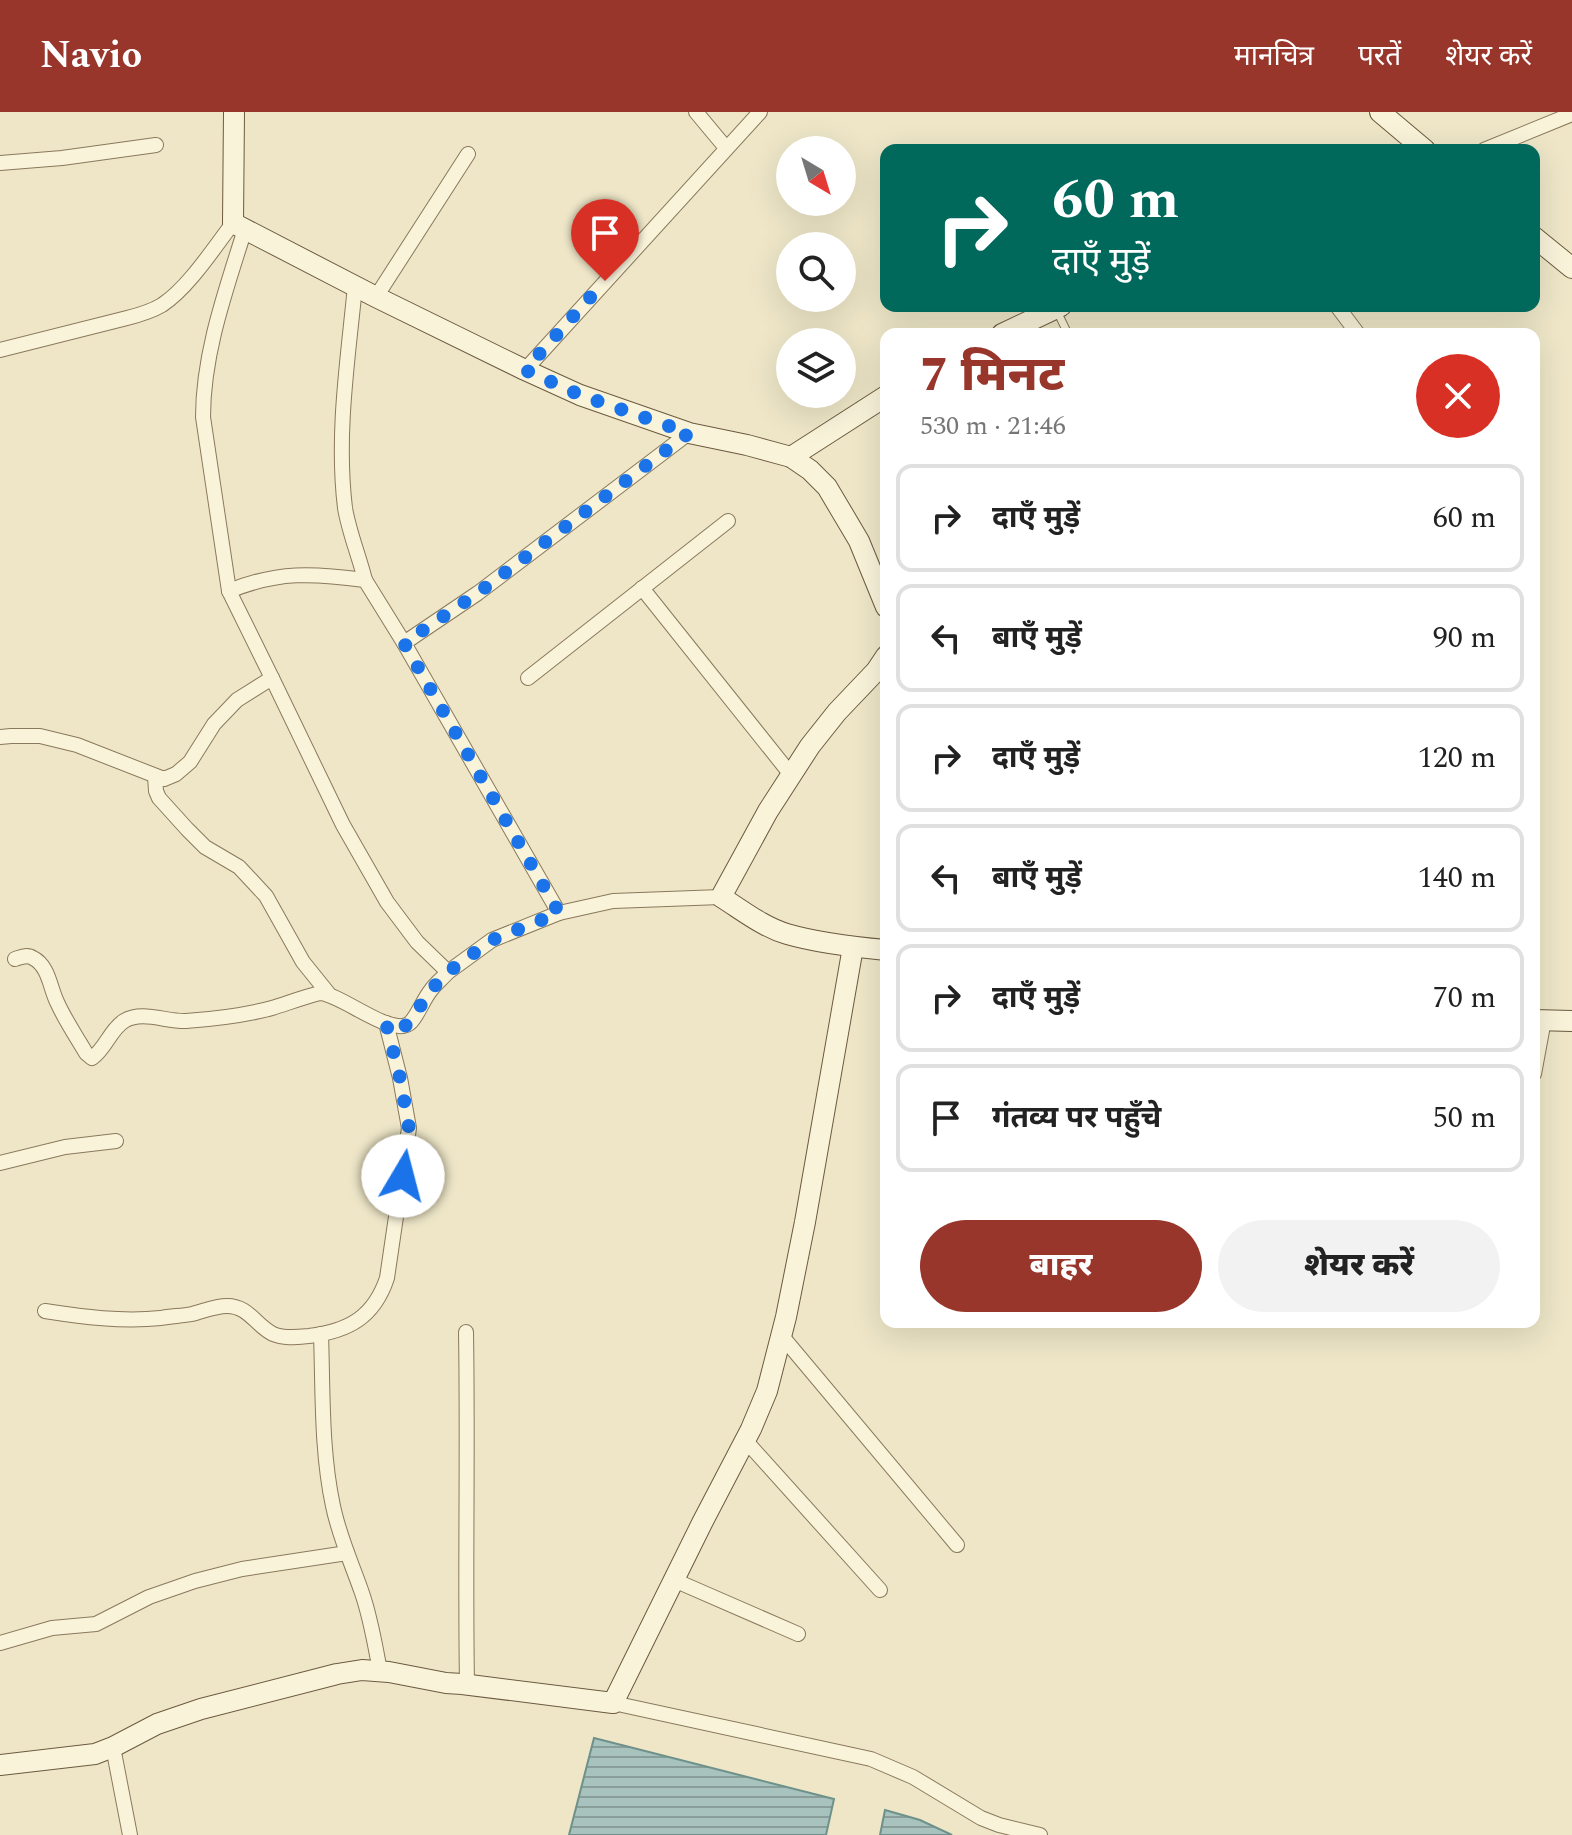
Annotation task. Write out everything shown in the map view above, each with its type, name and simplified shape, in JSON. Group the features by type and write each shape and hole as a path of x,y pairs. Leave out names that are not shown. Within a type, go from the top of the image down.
{"street":[{"path":"234,112 239,226 203,391 203,417 229,591 343,825 387,902 417,942 448,972"},
{"path":"696,112 726,148"},
{"path":"525,370 760,112"},
{"path":"1380,112 1418,144"},
{"path":"1499,144 1572,114"},
{"path":"0,163 156,145"},
{"path":"376,297 468,154"},
{"path":"239,226 376,297 580,395 689,433 791,457 827,487 859,541 880,592"},
{"path":"0,350 136,316 164,304 239,226"},
{"path":"1540,242 1572,268"},
{"path":"355,286 342,416 342,470 346,511 365,580 559,913"},
{"path":"1014,328 1048,312"},
{"path":"791,457 880,400"},
{"path":"404,643 478,593 689,433"},
{"path":"528,678 728,521"},
{"path":"229,591 282,575 328,575 365,580"},
{"path":"642,588 792,776"},
{"path":"721,897 768,811 810,746 880,665"},
{"path":"0,737 40,736 77,745 164,779 182,769 195,755 220,717 237,700 272,678"},
{"path":"155,776 159,798 187,829 205,847 239,867 266,896 303,962 328,993 399,1027 410,1022 430,991 448,972 492,940 559,913 613,901 721,897 786,934 880,949"},
{"path":"613,1703 767,1391 805,1222 853,947"},
{"path":"15,959 29,955 42,966 56,1001 86,1053 92,1058 103,1049 117,1028 129,1019 206,1019 269,1009 328,993"},
{"path":"1540,1020 1572,1021"},
{"path":"45,1311 88,1318 126,1319 192,1314 233,1306 241,1308 260,1326 281,1337 330,1333 368,1313 382,1294 387,1278 409,1128 386,1023"},
{"path":"0,1163 65,1147 116,1141"},
{"path":"466,1332 467,1684"},
{"path":"321,1334 324,1446 332,1504 370,1621 380,1671"},
{"path":"781,1335 957,1545"},
{"path":"745,1440 880,1590"},
{"path":"0,1643 52,1628 96,1624 149,1597 195,1581 242,1569 347,1553"},
{"path":"674,1580 798,1634"},
{"path":"0,1765 95,1754 157,1724 201,1709 337,1674 380,1671 446,1683 613,1703 871,1759 913,1777 981,1818 1040,1835"},
{"path":"113,1747 130,1835"}],"water":[{"path":"594,1738 834,1799 826,1835 569,1835"},
{"path":"885,1810 920,1820 952,1835 880,1835"}],"route":[{"path":"403,1176 409,1128 386,1023 405,1026 448,972 492,940 559,913 404,643 478,593 689,433 580,395 525,370 605,281"}]}
